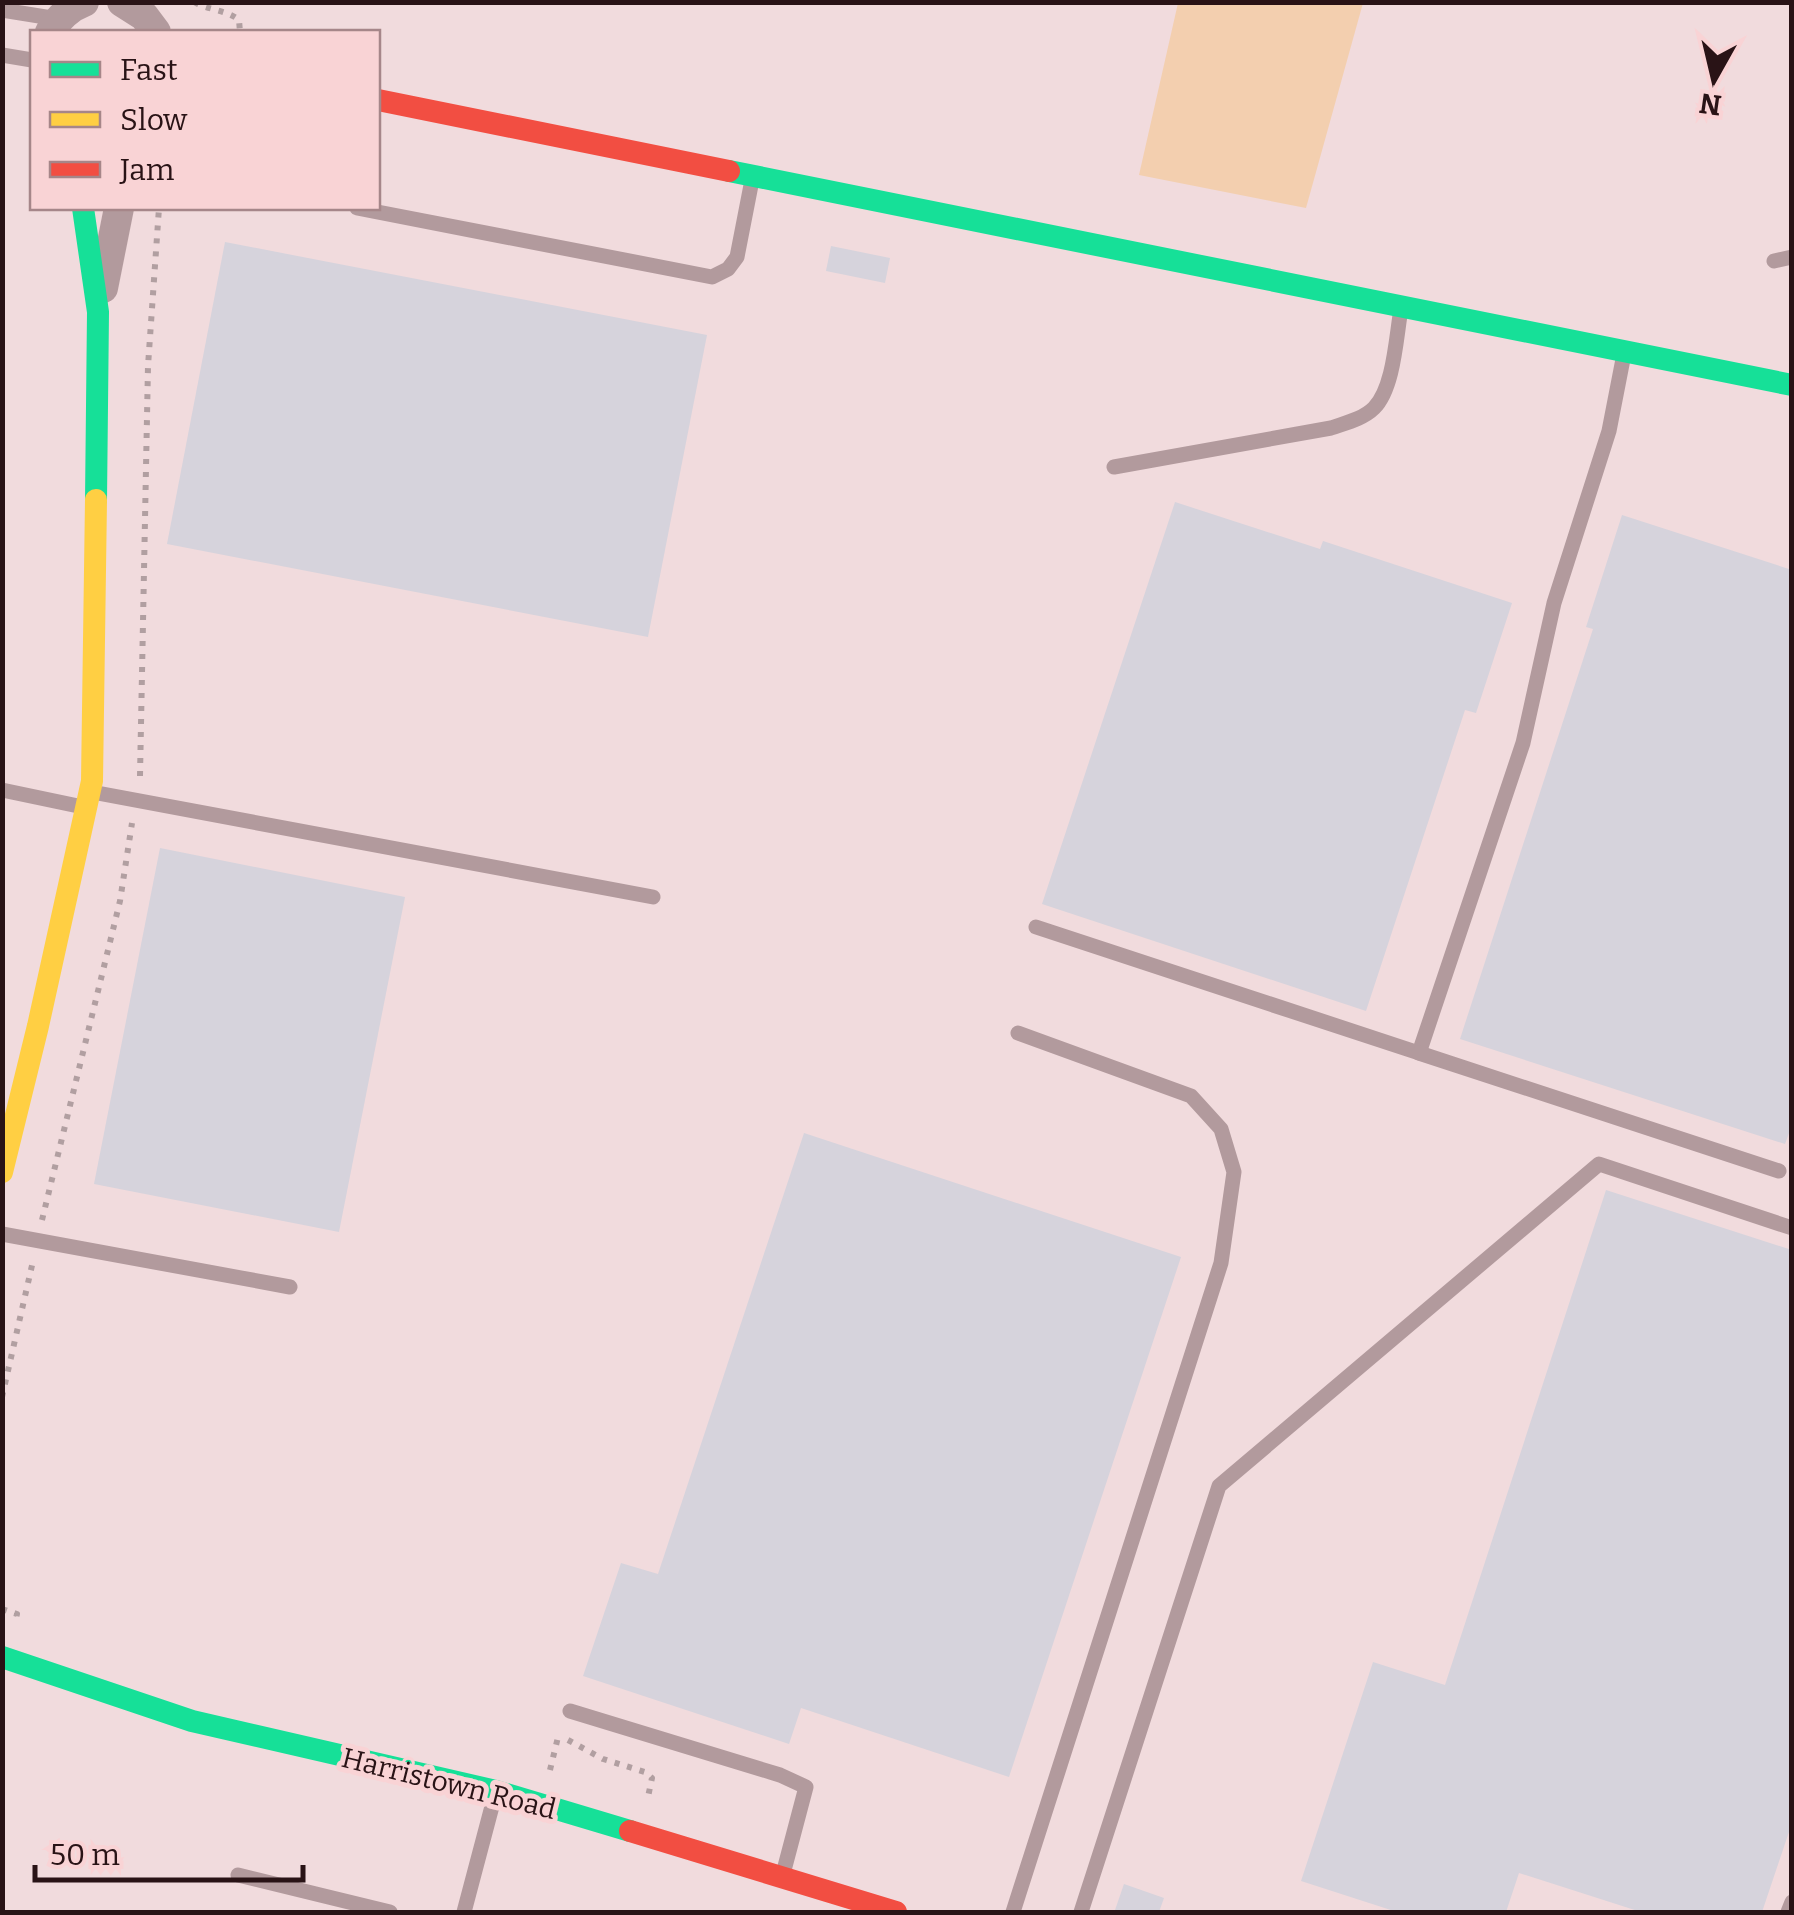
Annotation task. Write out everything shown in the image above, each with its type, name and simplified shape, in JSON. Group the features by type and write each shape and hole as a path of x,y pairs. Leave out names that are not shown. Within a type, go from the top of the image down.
{"street":[{"path":"126,3 155,30"},
{"path":"380,100 1792,385"},
{"path":"2,1172 92,781 98,312 83,210"},
{"path":"98,312 118,210"},
{"name":"Harristown Road","path":"2,1658 192,1721 496,1791 896,1912"}],"lane":[{"path":"2,10 68,13"},
{"path":"2,55 30,60"},
{"path":"367,210 712,277 728,268 737,256 753,176"},
{"path":"1774,261 1792,257"},
{"path":"1114,467 1331,428 1354,420 1375,408 1388,386 1402,306"},
{"path":"1419,1053 1523,743 1554,603 1609,431 1625,350"},
{"path":"2,790 88,800 653,897"},
{"path":"1036,927 1779,1171"},
{"path":"1012,1912 1221,1264 1234,1172 1221,1129 1191,1096 1018,1033"},
{"path":"1081,1912 1219,1486 1599,1164 1792,1228"},
{"path":"2,1234 290,1287"},
{"path":"570,1711 806,1786 782,1878"},
{"path":"464,1912 496,1791"},
{"path":"238,1875 390,1912"},
{"path":"1788,1912 1792,1902"}],"path":[{"path":"194,2 233,16 239,20 240,30"},
{"path":"140,779 148,366 159,210"},
{"path":"41,1226 120,900 132,824"},
{"path":"2,1398 34,1256"},
{"path":"557,1741 645,1772 652,1778 638,1834"}],"shaded area":[{"path":"1178,3 1363,3 1306,208 1139,175"}],"building":[{"path":"225,242 707,335 648,637 167,544"},
{"path":"831,246 890,258 885,283 826,271"},
{"path":"1175,502 1320,549 1323,541 1512,603 1476,713 1465,710 1366,1011 1042,904"},
{"path":"1622,515 1792,570 1792,1125 1785,1144 1460,1039 1593,629 1586,627"},
{"path":"160,848 405,897 339,1232 94,1184"},
{"path":"804,1133 1181,1257 1009,1777 801,1708 789,1744 583,1676 621,1563 658,1574"},
{"path":"1606,1190 1792,1250 1792,1823 1762,1912 1641,1912 1519,1873 1506,1912 1397,1912 1301,1881 1373,1662 1445,1685"},
{"path":"1124,1884 1164,1898 1159,1912 1115,1910"}],"traffic: fast":[{"path":"729,171 1792,385"},
{"path":"83,210 98,312 96,500"},
{"path":"2,1657 192,1721 496,1791 630,1831"}],"traffic: slow":[{"path":"2,1172 92,781 96,500"}],"traffic: jam":[{"path":"380,100 729,171"},
{"path":"630,1831 896,1912"}]}
